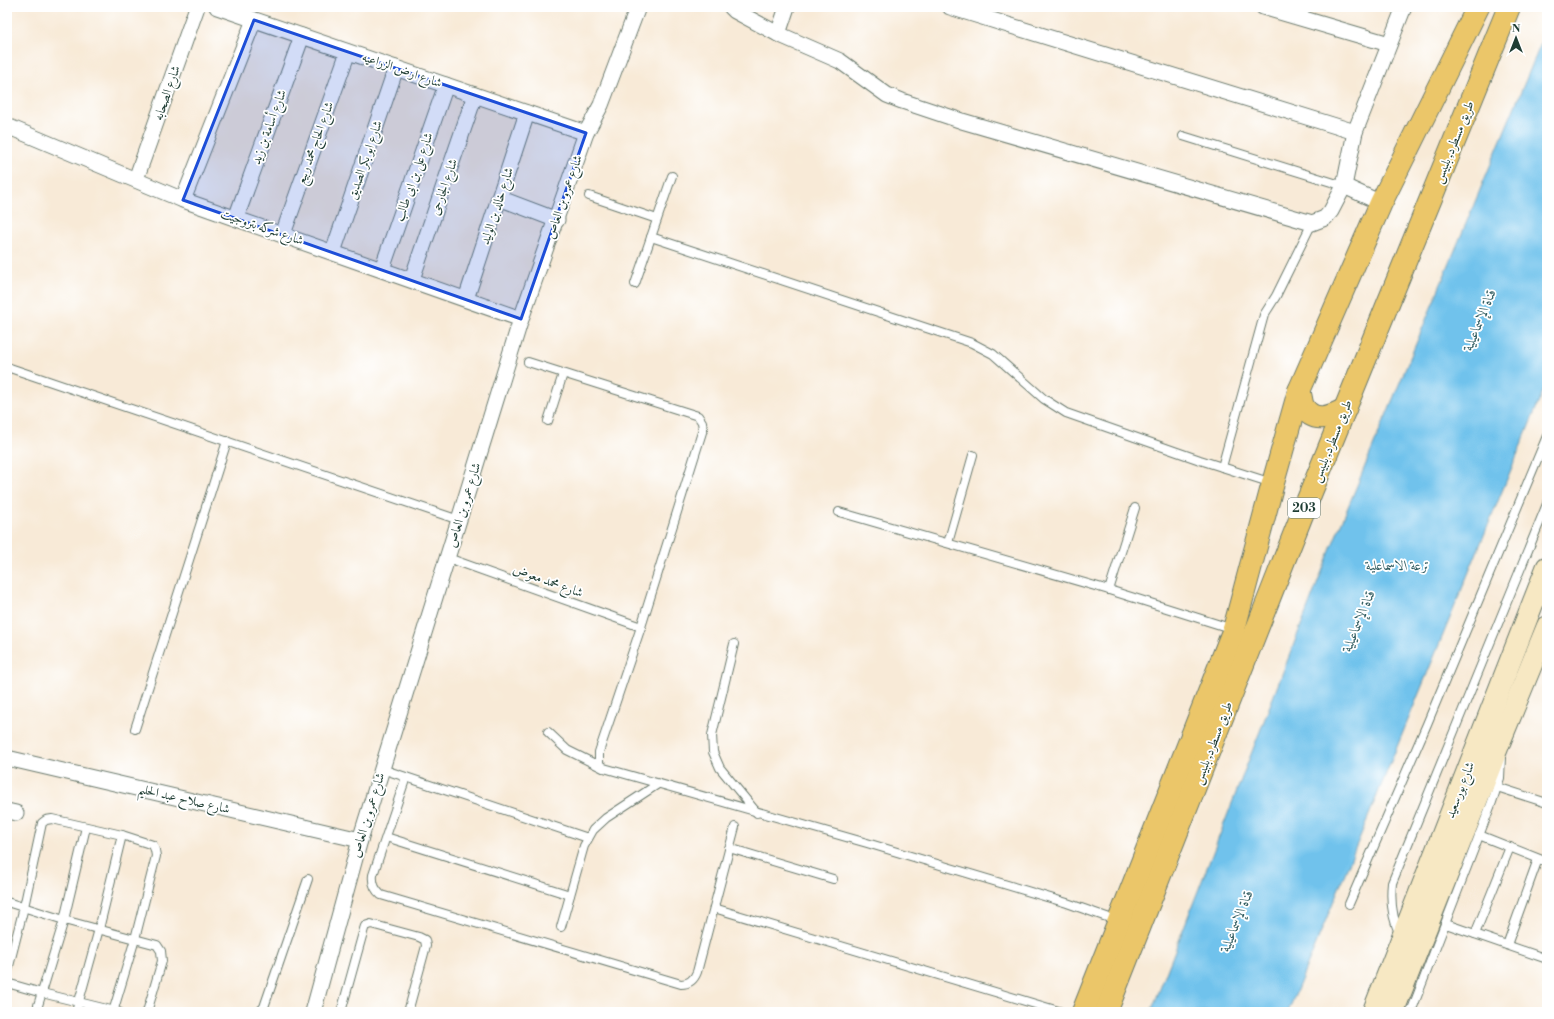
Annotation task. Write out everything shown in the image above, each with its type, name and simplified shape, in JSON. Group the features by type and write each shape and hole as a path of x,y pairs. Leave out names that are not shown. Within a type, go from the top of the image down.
{"main road":[{"name":"طريق مسطرد, بلبيس","path":"1083,1012 1234,629 1273,483 1300,391 1381,203 1478,7"},
{"name":"طريق مسطرد, بلبيس","path":"1106,1012 1345,409 1510,7"},
{"path":"1300,391 1303,406 1311,415 1322,418 1334,415 1345,409"},
{"name":"شارع بورسعيد","path":"1373,1012 1547,567"},
{"name":"شارع بورسعيد","path":"1393,1012 1547,627"}],"street":[{"name":"شارع الصحابه","path":"136,179 197,7"},
{"name":"شارع ارض الزراعيه","path":"217,7 586,133"},
{"name":"شارع عمرو بن العاص","path":"312,1012 360,840 521,318 586,133 601,105 638,7"},
{"path":"731,7 735,11 778,34 840,61 887,95 902,101 970,123 1312,223 1325,218 1331,211 1344,186 1355,132 1404,7"},
{"path":"778,34 787,7"},
{"path":"950,7 1355,132"},
{"path":"1263,7 1389,44"},
{"path":"184,200 254,20"},
{"name":"شارع أسامة بن زيد","path":"236,218 302,36"},
{"name":"شارع الحاج محمد ربيع","path":"283,234 348,52"},
{"name":"شارع ابو بكر الصديق","path":"333,252 396,68"},
{"name":"شارع على بن ابى طالب","path":"382,269 446,85"},
{"name":"شارع الجارحى","path":"412,279 475,95"},
{"name":"شارع خالد بن الوليد","path":"466,299 527,113"},
{"name":"شارع شركه بتروجيت","path":"7,126 184,200 521,318"},
{"path":"1344,186 1381,203"},
{"path":"499,198 556,220"},
{"name":"شارع صلاح عبد الحليم","path":"7,758 360,840"}],"lane":[{"path":"1183,136 1344,186"},
{"path":"635,284 672,176"},
{"path":"589,196 657,219"},
{"path":"1222,467 1264,315 1276,296 1312,223"},
{"path":"652,237 972,343 993,354 1044,400 1066,413 1273,483"},
{"path":"528,362 698,416 702,422 703,429 641,627 599,752 599,764 604,768"},
{"path":"7,367 459,520"},
{"path":"548,421 563,374"},
{"path":"1349,904 1427,724 1547,436"},
{"path":"135,729 227,441"},
{"path":"948,543 973,455"},
{"path":"1401,939 1393,914 1391,898 1392,883 1547,504"},
{"path":"1109,590 1135,508"},
{"path":"839,512 1109,590 1234,629"},
{"name":"شارع محمد معوض","path":"448,558 641,627"},
{"path":"734,644 713,727 712,744 716,760 720,768 756,813"},
{"path":"548,732 567,750 604,768 756,813 867,843 1067,903 1119,922"},
{"path":"1411,1012 1446,924 1497,787 1501,770 1501,752 1499,744"},
{"path":"382,769 588,838"},
{"path":"406,777 373,879 375,888 385,898 681,984 690,982 696,976 735,827"},
{"path":"561,927 584,846 593,830 602,820 658,784"},
{"path":"1497,787 1547,803"},
{"path":"7,974 24,907 42,823 46,820 52,819 122,835 153,845 156,856 115,1012 7,983"},
{"path":"36,1012 64,920 86,827"},
{"path":"76,1012 99,929 122,835"},
{"path":"1479,835 1547,862"},
{"path":"386,837 570,895"},
{"path":"1475,934 1510,847"},
{"path":"730,848 833,878"},
{"path":"1507,945 1538,859"},
{"path":"259,1012 264,1007 308,879"},
{"path":"7,902 64,920 157,944 161,952 162,961 147,1012"},
{"path":"714,908 1062,1012"},
{"path":"341,1012 365,926 371,924 420,937 425,940 426,946 408,1012"},
{"path":"1446,924 1547,958"}],"highlighted area":[{"path":"254,20 586,133 521,319 183,200"}],"water":[{"name":"ترعة الاسماعلية","path":"1547,29 1547,382 1288,1012 1151,1012 1333,543"}],"water label":[{"name":"قناة الإسماعيلية","path":"1480,320"},
{"name":"قناة الإسماعيلية","path":"1359,621"},
{"name":"قناة الإسماعيلية","path":"1237,921"}]}
